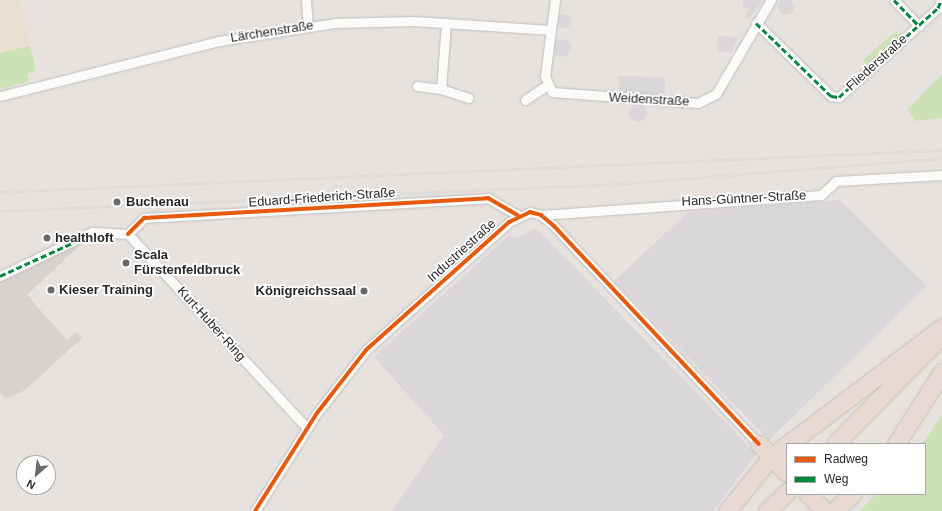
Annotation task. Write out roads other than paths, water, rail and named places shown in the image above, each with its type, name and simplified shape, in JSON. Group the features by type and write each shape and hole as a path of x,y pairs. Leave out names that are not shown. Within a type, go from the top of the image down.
{"highway":[{"path":"807,443 942,327"},
{"path":"836,443 942,335"},
{"path":"897,443 942,372"},
{"path":"727,511 780,466 759,444"},
{"path":"767,511 786,493"},
{"path":"834,511 851,495"},
{"path":"810,497 825,511"}],"street":[{"path":"306,0 308,26"},
{"path":"525,100 546,86 555,0"},
{"name":"Weidenstraße","path":"546,86 562,95 705,101 720,88 756,23 771,0"},
{"path":"894,0 919,26"},
{"name":"Fliederstraße","path":"756,23 830,96 839,97 938,8 941,0"},
{"name":"Lärchenstraße","path":"0,96 219,41 308,26 368,21 446,23 551,30"},
{"path":"441,89 446,23"},
{"path":"417,86 441,89 469,98"},
{"name":"Hans-Güntner-Straße","path":"541,215 821,194 836,181 942,175"},
{"name":"Eduard-Friederich-Straße","path":"128,234 144,218 488,198 518,216"},
{"path":"518,216 530,212 541,215 759,444"},
{"name":"Industriestraße","path":"255,511 307,428 366,350 518,216"},
{"path":"0,276 79,240 92,232 128,234"},
{"name":"Kurt-Huber-Ring","path":"128,234 307,428"}],"railway":[{"path":"0,192 942,150"},
{"path":"0,211 615,184 942,158"}],"place":[{"name":"Buchenau","path":"117,202"},
{"name":"healthloft","path":"47,238"},
{"name":"Scala Fürstenfeldbruck","path":"126,263"},
{"name":"Kieser Training","path":"51,290"},
{"name":"Königreichssaal","path":"364,291"}]}
